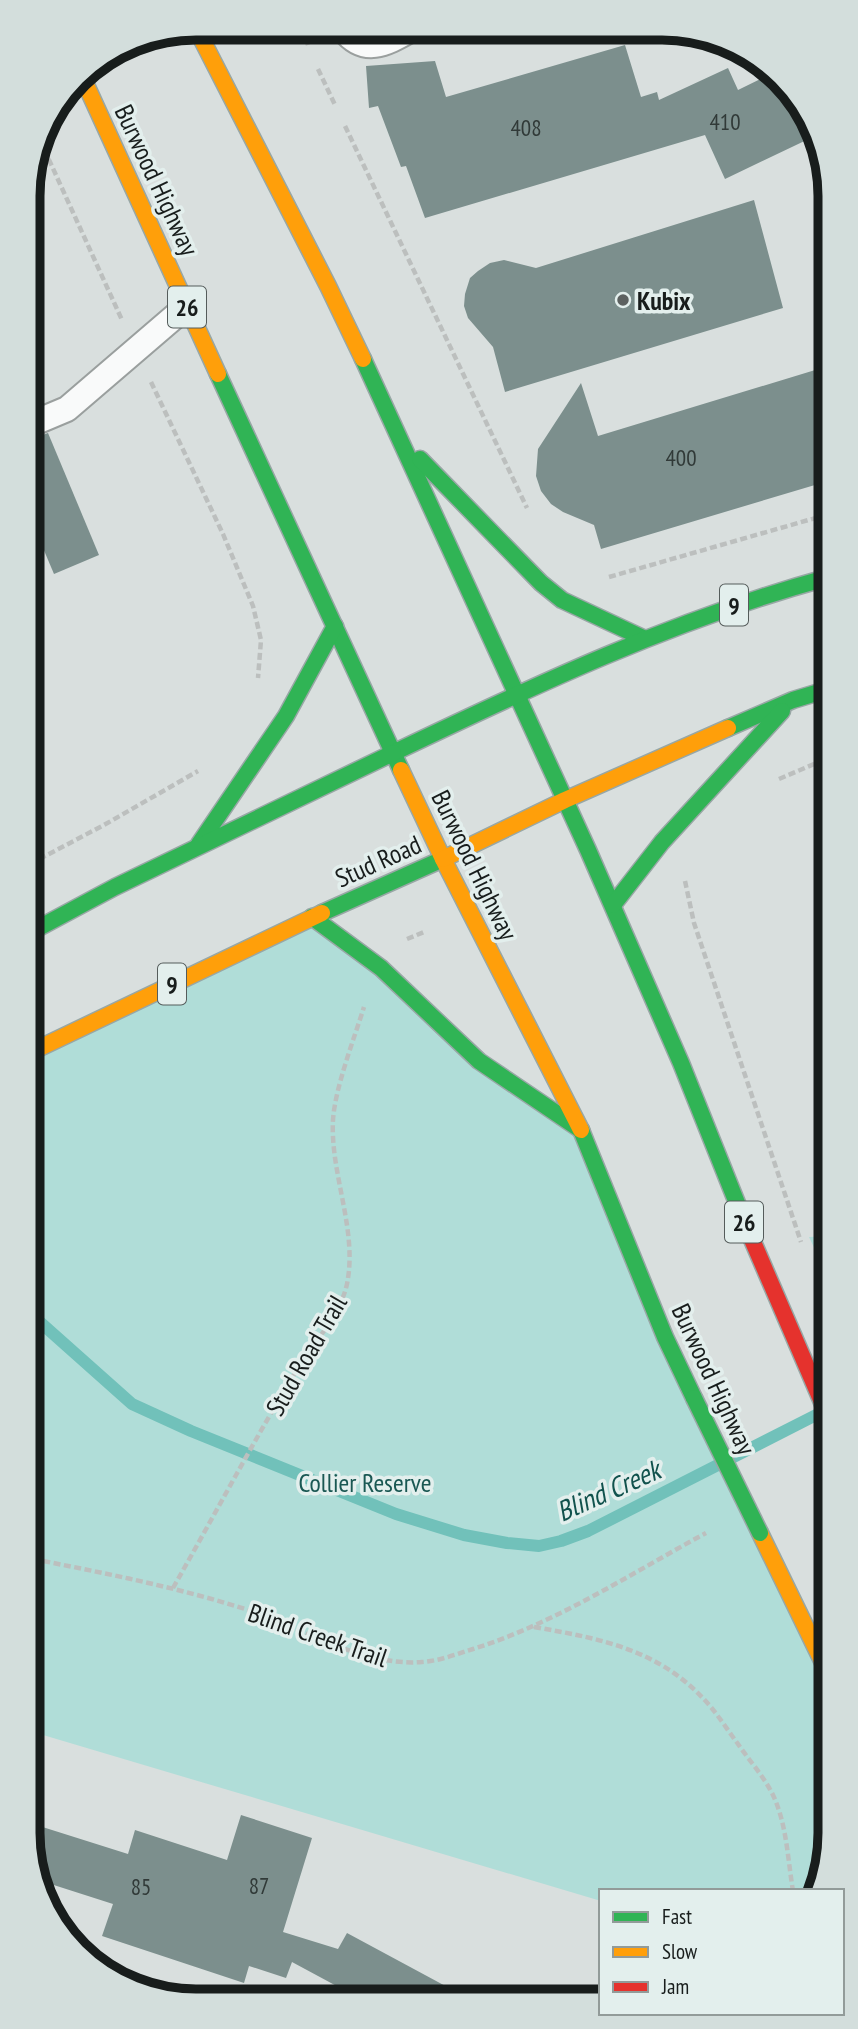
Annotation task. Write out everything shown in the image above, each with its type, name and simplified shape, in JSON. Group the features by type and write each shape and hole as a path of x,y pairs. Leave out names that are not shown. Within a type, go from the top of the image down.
{"main road":[{"name":"26","path":"205,40 400,438 565,800 681,1063 726,1178 817,1391"},
{"name":"Burwood Highway","path":"86,86 443,859 581,1130 664,1337 817,1651"},
{"path":"400,438 541,583 562,600 643,638"},
{"name":"9","path":"41,927 198,846 515,695 643,638 779,589 818,580"},
{"path":"198,846 286,716 335,626"},
{"name":"Stud Road","path":"40,1047 312,917 443,859 565,800 793,700 818,693"},
{"path":"612,905 662,842 793,700"},
{"path":"312,917 381,968 479,1061 581,1130"}],"lane":[{"path":"355,40 370,46 390,40"},
{"path":"41,420 67,409 187,306"}],"path":[{"path":"307,40 309,45"},
{"path":"318,69 335,105"},
{"path":"345,126 533,520"},
{"path":"47,154 223,534 253,606 261,640 258,678"},
{"path":"606,577 818,517"},
{"path":"41,858 173,787 207,764"},
{"path":"685,876 685,890 694,923 802,1246"},
{"name":"Stud Road Trail","path":"173,1588 274,1409 331,1317 346,1285 349,1264 347,1236 334,1146 333,1120 365,1004"},
{"name":"Blind Creek Trail","path":"40,1560 173,1588 247,1610 374,1659 400,1663 425,1662 534,1627 706,1533"},
{"path":"534,1627 605,1640 632,1650 657,1662 696,1691 764,1779 776,1801 784,1829 793,1889"}],"green space":[{"name":"Collier Reserve","path":"312,917 581,1130 817,1649 817,1843 807,1889 599,1889 599,1900 40,1734 40,1046"},
{"path":"809,1237 817,1237 817,1255"}],"building":[{"path":"625,45 641,97 657,92 659,100 728,68 738,90 765,79 786,101 807,140 725,179 705,135 425,218 406,166 401,167 378,106 369,108 366,66 435,61 446,97"},
{"name":"Kubix","path":"754,200 783,308 505,392 493,347 468,318 464,306 470,278 478,271 490,263 504,260 536,268"},
{"path":"818,369 818,484 601,549 594,525 551,504 541,491 536,476 538,449 581,383 598,436"},
{"path":"48,433 99,555 54,574 41,543 41,436"},
{"path":"241,1815 312,1838 283,1932 338,1949 347,1933 451,1989 342,1989 292,1962 286,1978 249,1966 244,1983 102,1936 113,1904 49,1884 42,1854 40,1826 128,1854 135,1830 227,1860"}],"waterway":[{"name":"Blind Creek","path":"40,1322 132,1404 191,1431 396,1514 464,1535 507,1543 539,1546 588,1531 817,1414"}],"traffic: fast":[{"path":"363,359 588,850 681,1063 747,1228"},
{"path":"218,374 401,770"},
{"path":"420,459 541,583 562,600 643,638"},
{"path":"393,753 552,679 659,634 818,580"},
{"path":"199,844 286,716 335,626"},
{"path":"728,728 793,700 818,693"},
{"path":"613,905 662,842 782,711"},
{"path":"41,927 115,887 393,753"},
{"path":"322,913 443,859"},
{"path":"312,917 381,968 479,1061 581,1130"},
{"path":"581,1130 665,1337 694,1398"},
{"path":"694,1398 760,1533"}],"traffic: slow":[{"path":"202,40 363,359"},
{"path":"86,86 218,374"},
{"path":"443,859 565,800 728,728"},
{"path":"401,770 443,859 581,1130"},
{"path":"40,1047 322,913"},
{"path":"760,1533 817,1651"}],"traffic: jam":[{"path":"747,1228 817,1391"}],"place":[{"name":"Kubix","path":"623,300"}]}
